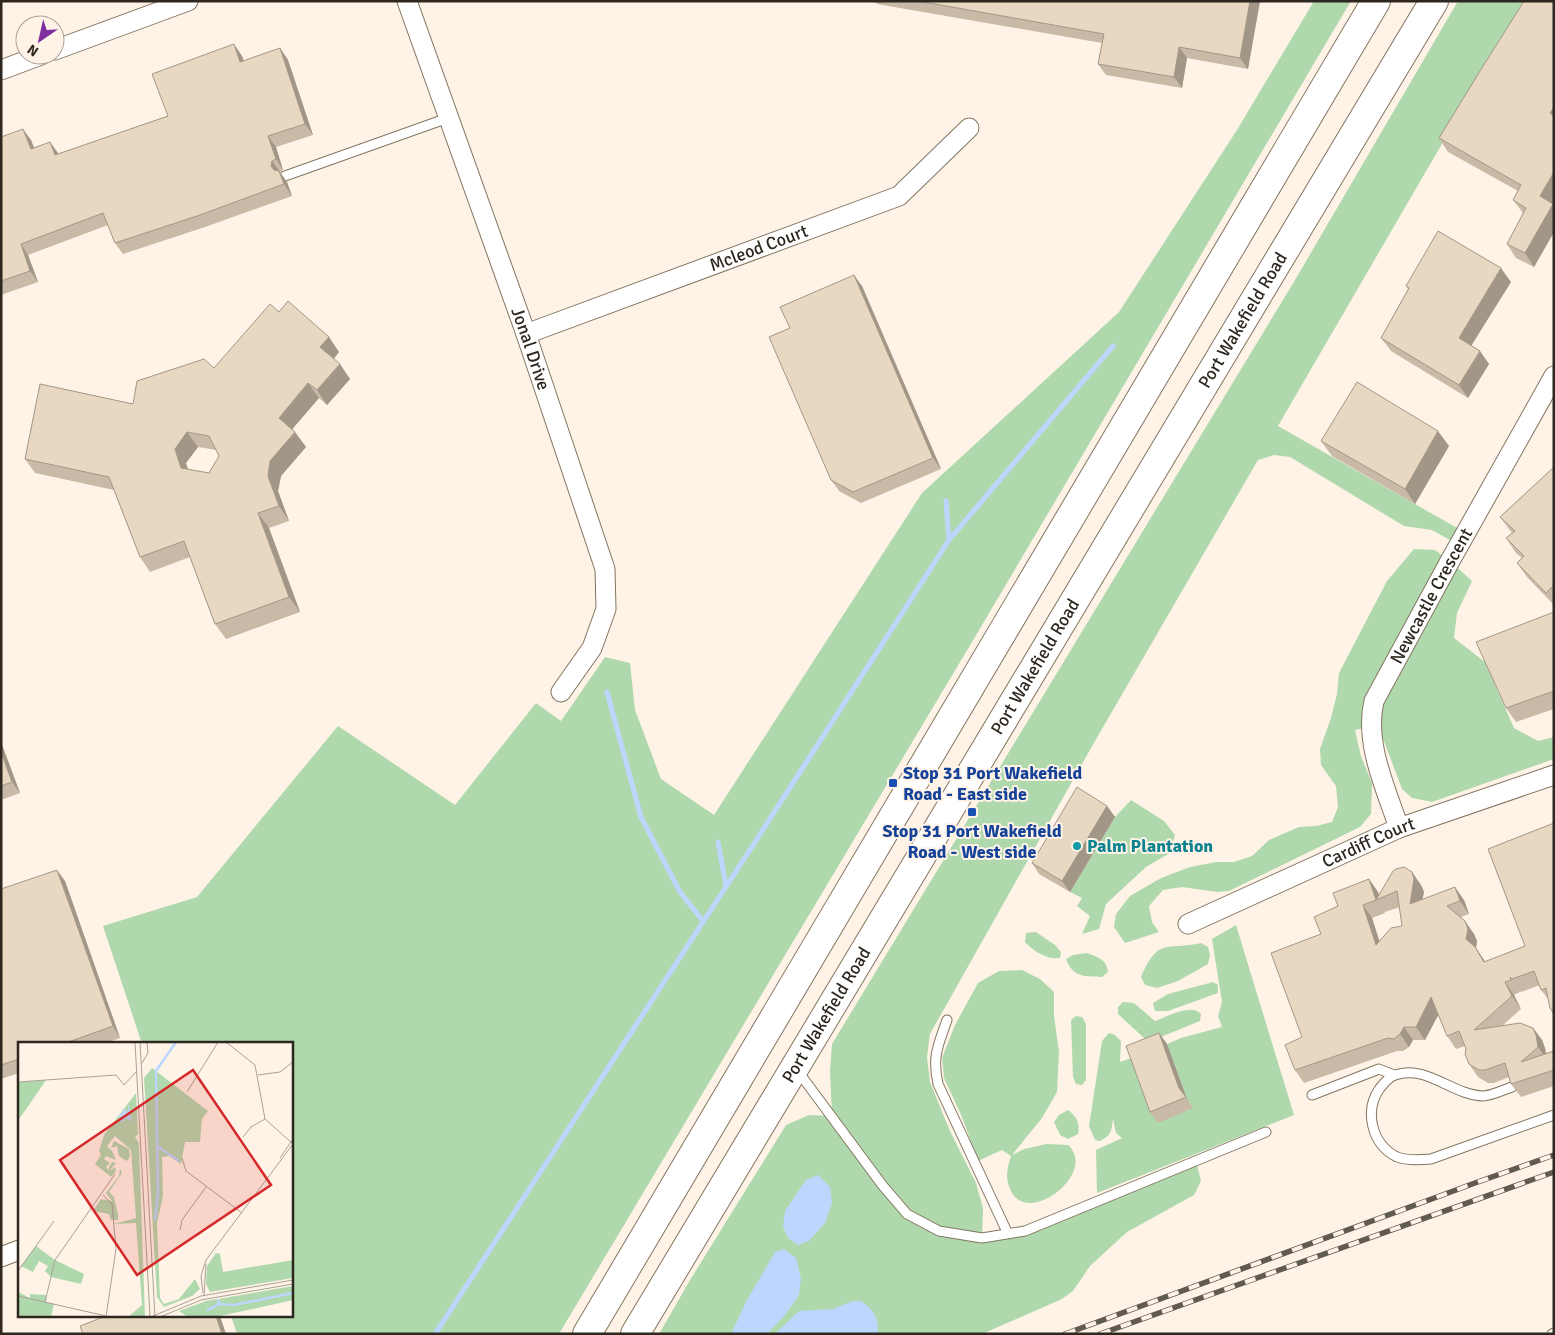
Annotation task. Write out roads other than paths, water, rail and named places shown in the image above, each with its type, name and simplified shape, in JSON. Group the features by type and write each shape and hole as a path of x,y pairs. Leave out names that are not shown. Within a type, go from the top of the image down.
{"highway":[{"path":"587,1334 1376,1"},
{"name":"Port Wakefield Road","path":"635,1334 1434,1"}],"street":[{"path":"65,46 188,1"},
{"name":"Jonal Drive","path":"407,1 526,334 605,569 606,609 592,648 561,692"},
{"path":"1,70 15,65"},
{"name":"Mcleod Court","path":"526,334 899,196 969,128"},
{"name":"Newcastle Crescent","path":"1400,828 1378,762 1372,736 1370,715 1374,701 1422,611 1554,376"},
{"name":"Cardiff Court","path":"1188,924 1400,828 1554,775"},
{"path":"1,1257 18,1250"}],"lane":[{"path":"285,176 448,118"},
{"path":"947,1020 935,1056 934,1068 938,1084 1008,1234"},
{"path":"795,1068 883,1186 907,1214 939,1231 982,1238 1025,1231 1266,1132"},
{"path":"1312,1095 1379,1069 1394,1075 1414,1072 1465,1092 1484,1096 1512,1087"},
{"path":"1394,1075 1376,1093 1371,1118 1374,1133 1382,1146 1397,1157 1415,1160 1431,1159 1554,1115"}],"water":[{"path":"818,1175 830,1187 832,1203 825,1223 809,1241 798,1245 788,1238 783,1227 785,1211 806,1180"},
{"path":"784,1249 796,1258 801,1278 799,1295 785,1315 767,1334 731,1334 746,1302 775,1252"},
{"path":"853,1301 861,1301 873,1311 878,1334 775,1334 799,1311 833,1309"}],"waterway":[{"path":"435,1334 949,540 1113,346"},
{"path":"946,501 949,540"},
{"path":"607,692 641,817 680,892 703,921"},
{"path":"718,842 726,886"}],"railway":[{"path":"1065,1334 1554,1155"},
{"path":"1100,1334 1554,1172"}],"place":[{"name":"Stop 31 Port Wakefield Road - East side","path":"893,783"},
{"name":"Stop 31 Port Wakefield Road - West side","path":"972,812"},
{"name":"Palm Plantation","path":"1077,846"}]}
